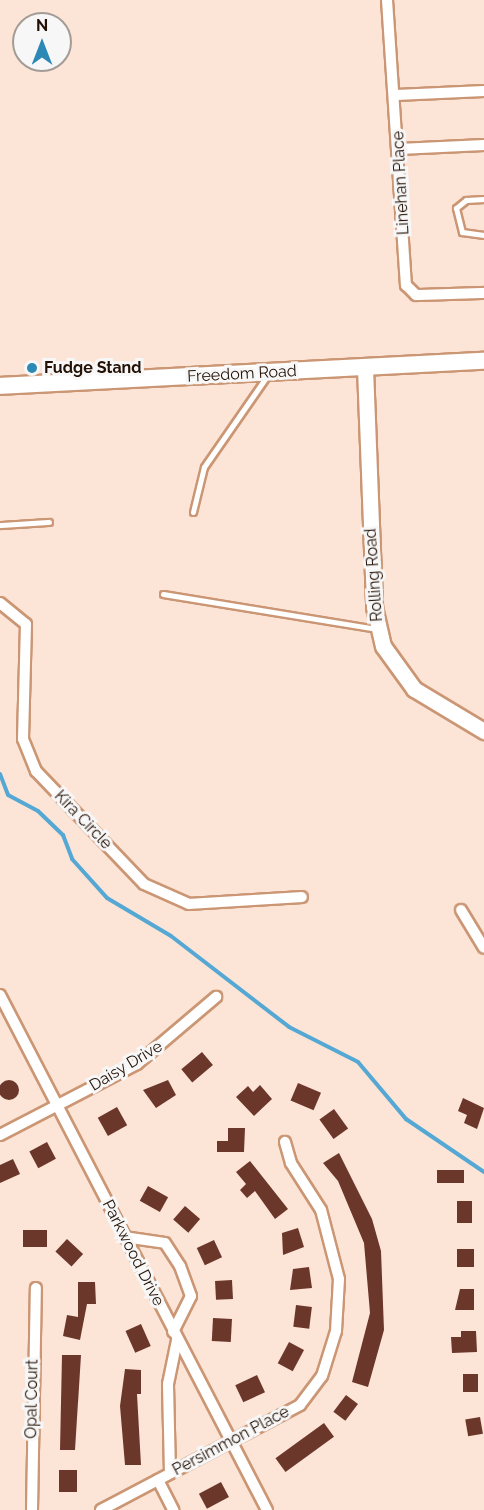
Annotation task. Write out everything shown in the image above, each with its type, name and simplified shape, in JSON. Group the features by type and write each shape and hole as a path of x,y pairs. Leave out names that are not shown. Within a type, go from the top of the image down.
{"main road":[{"name":"Freedom Road","path":"0,386 484,361"}],"street":[{"name":"Linehan Place","path":"387,0 389,68 396,95 406,285 416,295 484,293"},
{"path":"396,95 484,91"},
{"path":"399,149 484,145"},
{"name":"Rolling Road","path":"365,368 378,630 388,661 414,689 484,731"},
{"name":"Kira Circle","path":"0,603 26,624 23,739 36,771 144,884 189,904 302,897"},
{"path":"461,910 484,948"},
{"name":"Parkwood Drive","path":"0,995 267,1510"},
{"name":"Daisy Drive","path":"0,1135 158,1050 216,997"},
{"name":"Persimmon Place","path":"101,1510 232,1442 308,1396 325,1370 336,1331 339,1279 333,1245 285,1142"},
{"path":"124,1237 165,1243 180,1266 191,1296 175,1336 168,1384 170,1473"},
{"name":"Opal Court","path":"32,1510 36,1288"},
{"path":"158,1480 173,1510"}],"lane":[{"path":"484,200 466,200 456,208 462,232 484,235"},
{"path":"193,512 204,467 268,373"},
{"path":"0,525 49,522"},
{"path":"163,594 378,630"}],"building":[{"path":"202,1052 213,1065 192,1082 181,1069"},
{"path":"9,1080 16,1083 19,1090 16,1097 9,1100 2,1097 -1,1090 2,1083"},
{"path":"168,1080 176,1095 156,1108 143,1090"},
{"path":"298,1083 321,1093 314,1110 291,1100"},
{"path":"260,1085 272,1099 254,1116 236,1097 248,1086 253,1092"},
{"path":"463,1098 484,1108 477,1129 464,1123 467,1115 458,1111"},
{"path":"117,1107 127,1125 108,1136 98,1118"},
{"path":"334,1109 348,1128 334,1139 319,1120"},
{"path":"228,1128 245,1128 244,1152 217,1152 217,1141 228,1141"},
{"path":"47,1142 56,1159 38,1168 29,1151"},
{"path":"339,1153 372,1219 381,1251 384,1330 368,1387 352,1382 370,1313 364,1243 338,1181 323,1163"},
{"path":"13,1159 20,1174 0,1183 0,1165"},
{"path":"250,1161 288,1209 275,1219 255,1191 247,1198 240,1190 246,1184 236,1172"},
{"path":"437,1170 464,1170 464,1183 437,1183"},
{"path":"148,1186 168,1197 160,1212 140,1201"},
{"path":"457,1201 472,1201 472,1223 457,1223"},
{"path":"185,1206 200,1219 188,1233 173,1220"},
{"path":"298,1228 304,1247 283,1255 282,1233"},
{"path":"23,1230 47,1230 47,1247 23,1247"},
{"path":"67,1239 83,1254 71,1266 55,1251"},
{"path":"214,1240 222,1257 205,1265 197,1248"},
{"path":"457,1249 474,1249 474,1267 457,1267"},
{"path":"309,1267 312,1288 290,1290 293,1269"},
{"path":"232,1280 233,1299 216,1300 215,1281"},
{"path":"78,1282 95,1282 96,1304 87,1304 80,1340 63,1336 67,1315 78,1317"},
{"path":"460,1289 474,1289 474,1310 455,1310"},
{"path":"296,1305 312,1307 309,1329 293,1327"},
{"path":"213,1318 232,1319 231,1342 212,1341"},
{"path":"141,1324 151,1346 135,1353 125,1331"},
{"path":"461,1331 476,1331 477,1352 452,1353 451,1337 461,1337"},
{"path":"289,1342 304,1350 293,1371 278,1363"},
{"path":"62,1355 81,1355 75,1450 60,1450"},
{"path":"125,1369 141,1370 141,1394 137,1394 141,1465 125,1465 120,1406"},
{"path":"463,1374 478,1374 478,1392 463,1392"},
{"path":"257,1375 265,1392 243,1402 235,1385"},
{"path":"346,1395 358,1404 345,1421 333,1412"},
{"path":"480,1417 483,1434 468,1436 465,1420"},
{"path":"324,1423 334,1437 285,1472 275,1458"},
{"path":"59,1470 77,1470 77,1492 59,1492"},
{"path":"221,1482 229,1497 207,1509 199,1494"}],"waterway":[{"path":"0,774 8,795 38,811 63,835 72,859 107,898 171,936 289,1027 358,1062 406,1119 484,1172"}],"place":[{"name":"Fudge Stand","path":"32,368"}]}
